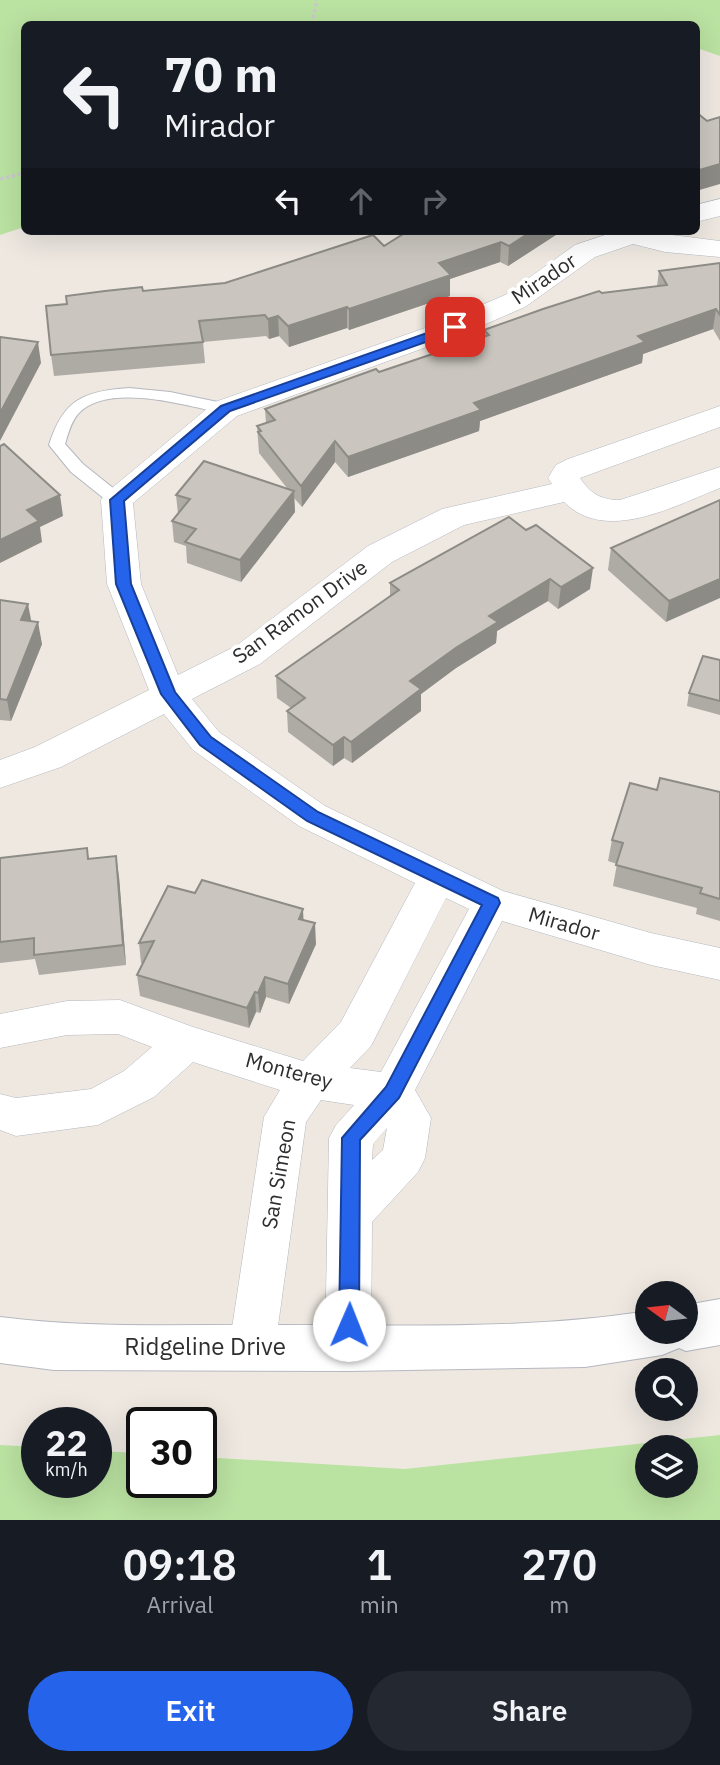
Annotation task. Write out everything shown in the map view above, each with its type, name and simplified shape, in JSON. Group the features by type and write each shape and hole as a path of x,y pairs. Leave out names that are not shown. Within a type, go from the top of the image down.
{"street":[{"path":"700,213 720,207"},
{"name":"Mirador","path":"631,235 585,251 515,301 467,322 226,408 117,500 124,584 168,694 206,741 312,816 492,903 651,949 720,964"},
{"name":"Mirador","path":"642,235 665,244 720,249"},
{"path":"720,416 579,466 565,475 570,490 578,500 604,511 619,512 720,477"},
{"name":"San Ramon Drive","path":"0,774 48,757 248,655 380,554 454,517 570,490"},
{"name":"San Simeon","path":"252,1348 285,1117 311,1081 356,1034 438,877"},
{"path":"348,1348 350,1215 403,1158 410,1118 392,1092 492,903"},
{"name":"Monterey","path":"0,1031 67,1018 120,1017 187,1043 311,1081 392,1092"},
{"path":"0,1112 16,1117 98,1107 139,1084 187,1043"},
{"path":"698,1326 720,1322"},
{"name":"Ridgeline Drive","path":"0,1340 54,1346 348,1348 585,1344 635,1336"}],"lane":[{"path":"117,500 77,468 57,445 63,426 76,407 103,395 146,393 226,408"}],"path":[{"path":"313,21 317,0"},
{"path":"0,179 21,174"}],"green space":[{"path":"0,0 720,0 720,56 700,49 700,21 21,21 21,228 0,235"},
{"path":"720,1435 720,1520 0,1520 0,1445 21,1446 21,1498 112,1498 112,1452 126,1452 126,1498 217,1498 217,1458 405,1469 635,1444 635,1498 698,1498 698,1437"}],"building":[{"path":"700,115 707,121 720,117 720,164 700,170"},
{"path":"373,235 384,246 402,235 526,235 509,246 501,242 439,263 451,275 288,326 278,316 268,319 265,315 199,321 203,342 51,355 46,306 67,304 66,296 142,287 143,291 225,283"},
{"path":"720,263 720,315 716,309 638,336 645,342 474,403 481,410 348,457 335,441 301,486 258,432 261,431 257,426 275,420 265,409 376,369 379,372 489,335 484,330 599,291 602,293 667,285 659,271"},
{"path":"0,337 38,342 0,413"},
{"path":"4,444 60,495 27,510 39,521 0,540 0,446"},
{"path":"204,461 294,491 240,560 185,542 196,529 172,521 190,499 176,495"},
{"path":"720,500 720,579 669,601 611,548"},
{"path":"509,517 526,530 536,525 593,568 561,587 550,579 489,616 498,622 410,681 421,689 351,742 344,737 333,745 287,711 305,698 276,676 399,590 390,583"},
{"path":"0,600 28,604 21,620 38,622 7,700 0,699"},
{"path":"703,656 720,660 720,701 689,693"},
{"path":"660,778 720,792 720,899 700,893 702,888 616,865 623,843 612,840 630,783 657,790"},
{"path":"87,848 88,859 116,856 123,945 34,955 34,938 0,942 0,858"},
{"path":"202,880 303,909 299,919 315,923 288,984 265,977 247,1008 137,975 154,941 139,943 168,886 195,893"}],"route":[{"path":"349,1325 351,1138 392,1092 492,903 312,816 206,741 168,694 124,584 117,500 226,408 455,327"}]}
